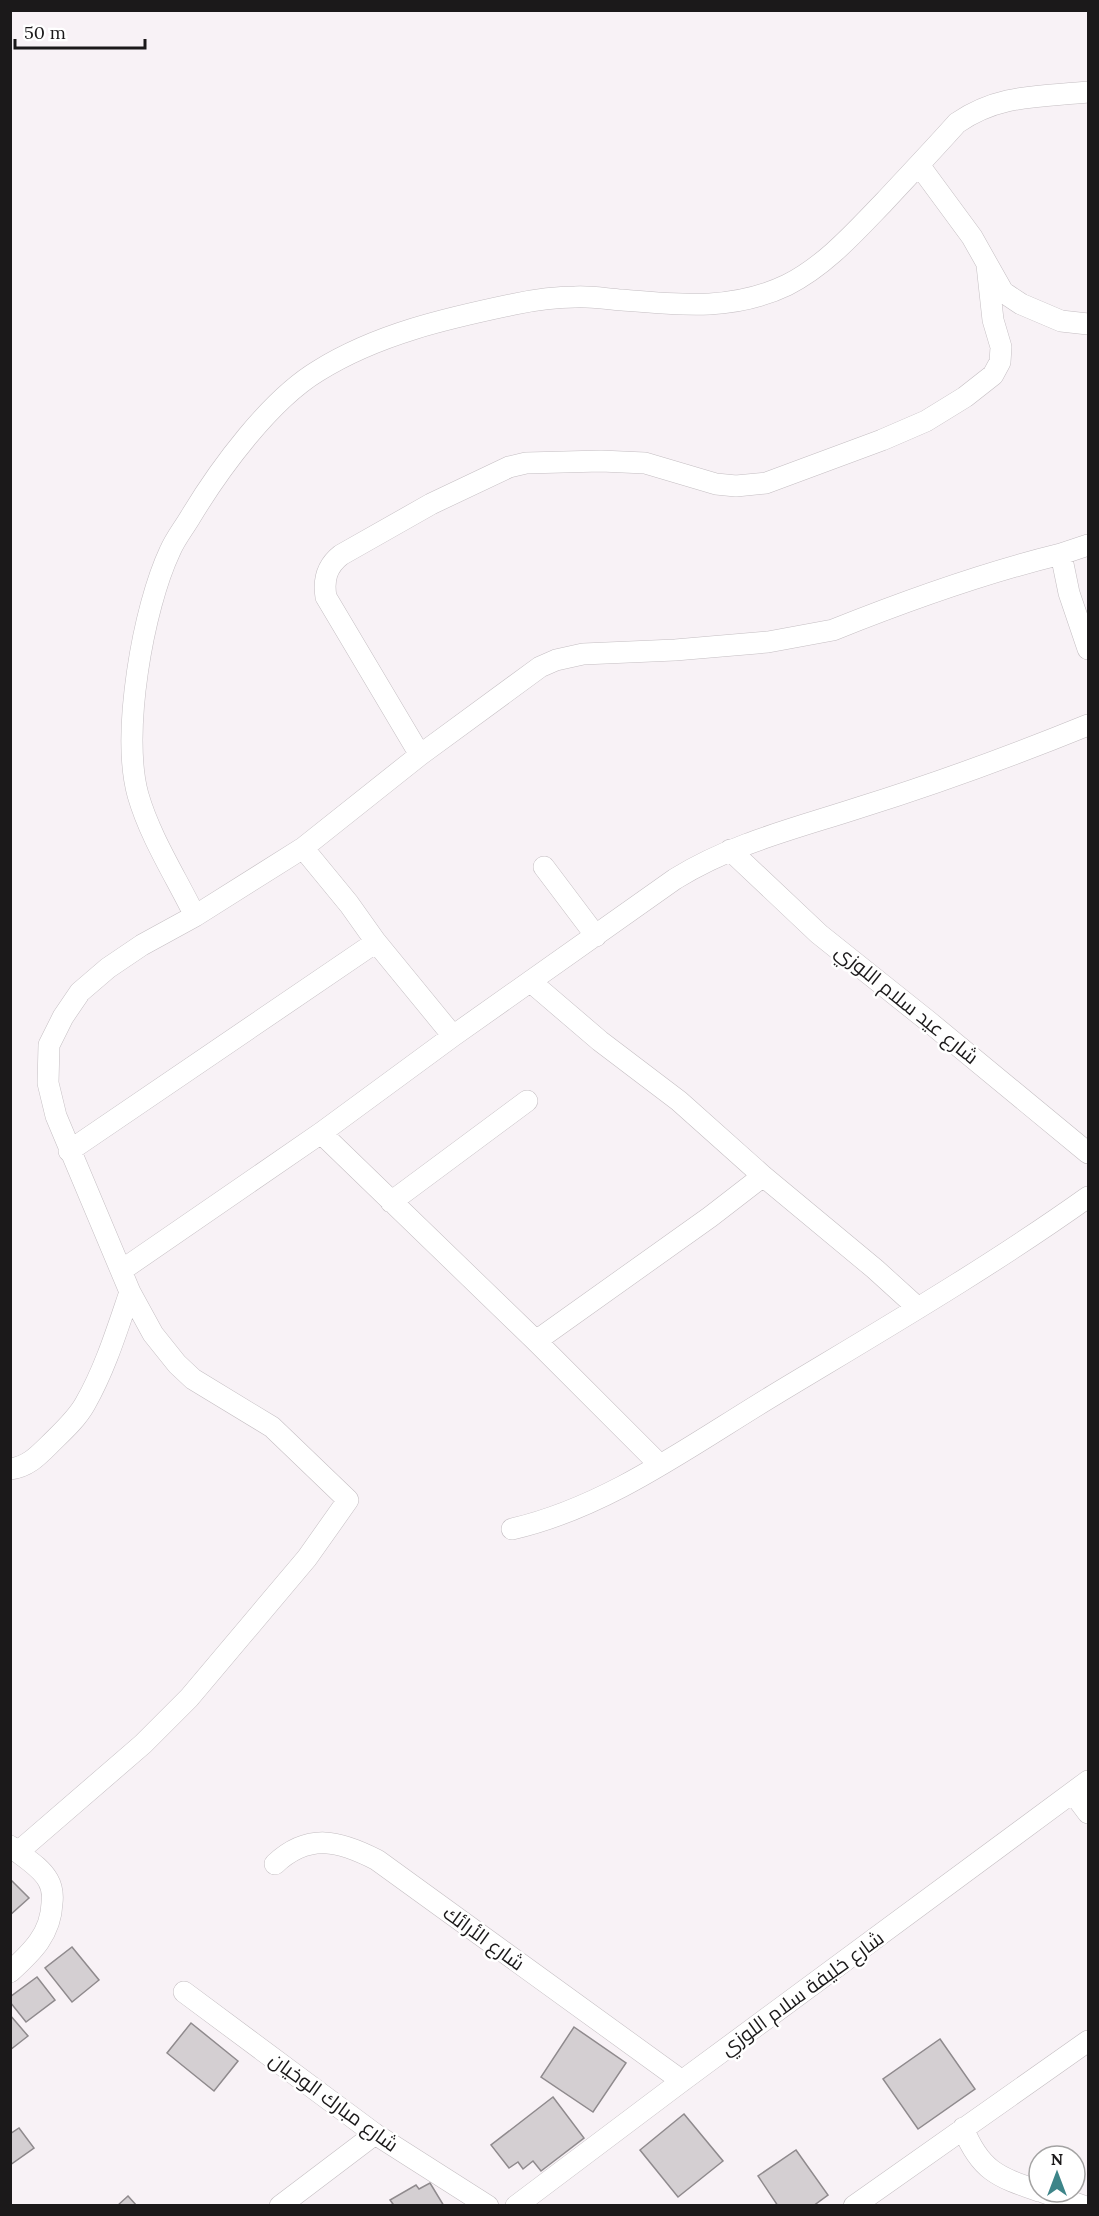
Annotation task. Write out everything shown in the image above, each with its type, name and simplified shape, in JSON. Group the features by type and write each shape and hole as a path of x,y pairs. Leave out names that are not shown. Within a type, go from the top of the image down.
{"street":[{"path":"195,916 153,833 138,794 133,755 136,686 142,643 155,589 170,550 211,483 275,406 315,373 350,352 384,338 464,315 519,303 577,296 704,306 745,300 788,284 819,264 852,235 957,123 975,110 1010,99 1089,92"},
{"path":"918,165 972,237 1003,292 1021,304 1061,321 1089,324"},
{"path":"420,755 326,597 325,578 333,561 431,504 509,467 590,461 645,463 716,484 736,486 766,483 882,440 926,420 965,397 993,375 1000,362 1001,346 993,320 987,265"},
{"path":"10,1972 44,1936 52,1910 52,1896 48,1880 33,1863 14,1849 144,1744 189,1698 307,1558 348,1500 272,1427 193,1378 177,1364 153,1334 130,1292 69,1150 56,1116 48,1083 49,1045 63,1017 80,992 108,968 141,945 195,916 303,848 420,755 531,673 556,660 572,655 675,650 756,643 819,634 1005,568 1089,545"},
{"path":"1061,554 1069,593 1089,649"},
{"path":"122,1270 321,1133 453,1036 698,865 762,837 948,778 1089,725"},
{"path":"303,848 453,1036"},
{"name":"شارع عيد سلام اللوزي","path":"730,850 819,934 1089,1153"},
{"path":"544,867 596,936"},
{"path":"69,1150 376,942"},
{"path":"531,982 600,1041 679,1101 918,1308"},
{"path":"391,1202 527,1101"},
{"path":"321,1133 536,1341 660,1465"},
{"path":"536,1341 710,1217 763,1176"},
{"path":"512,1529 564,1514 660,1465 918,1308 1089,1197"},
{"path":"10,1469 20,1468 34,1460 68,1426 85,1404 106,1358 130,1292"},
{"path":"1081,1787 1089,1813"},
{"name":"شارع خليفة سلام اللوزي","path":"516,2205 1081,1787"},
{"name":"شارع الأرائك","path":"275,1864 294,1850 310,1844 325,1842 339,1844 377,1860 682,2081"},
{"name":"شارع مبارك الوخيان","path":"184,1992 375,2134 488,2205"},
{"path":"854,2205 1089,2041"},
{"path":"963,2128 972,2149 983,2163 998,2174 1027,2185"},
{"path":"280,2205 375,2134"}],"building":[{"path":"10,1879 29,1898 10,1915"},
{"path":"72,1947 99,1980 72,2002 45,1968"},
{"path":"37,1977 55,2000 26,2022 10,2002 10,1997"},
{"path":"10,2015 28,2036 10,2050"},
{"path":"191,2023 238,2061 214,2091 167,2053"},
{"path":"574,2027 626,2063 593,2112 541,2077"},
{"path":"940,2039 975,2089 918,2129 883,2079"},
{"path":"553,2097 584,2138 541,2171 533,2161 523,2169 518,2162 509,2168 491,2145"},
{"path":"684,2114 723,2161 678,2197 640,2150"},
{"path":"19,2128 34,2148 10,2165 10,2134"},
{"path":"796,2150 828,2195 813,2206 778,2206 758,2176"},
{"path":"430,2183 444,2206 389,2206 393,2204 390,2200 416,2185 419,2189"},
{"path":"128,2196 137,2206 117,2206"}]}
